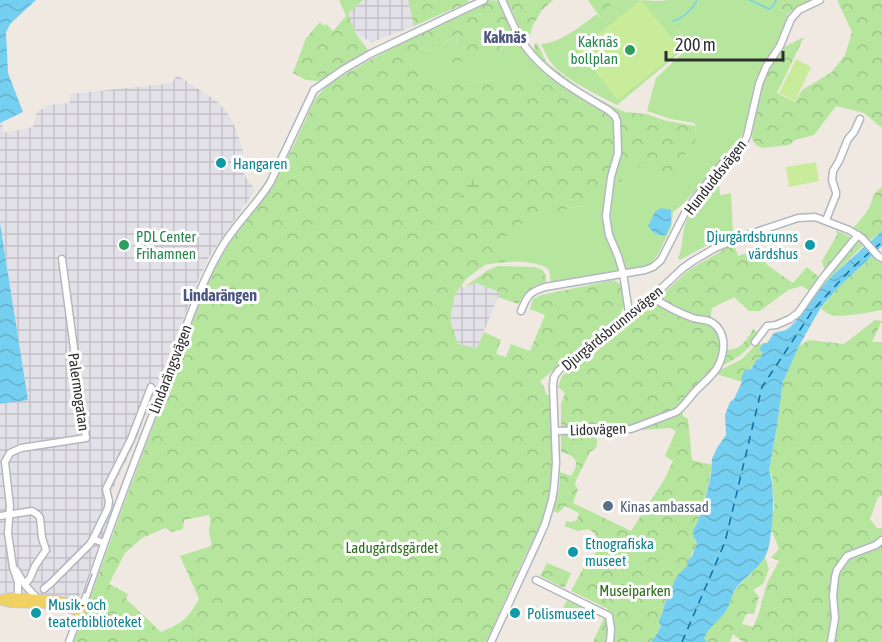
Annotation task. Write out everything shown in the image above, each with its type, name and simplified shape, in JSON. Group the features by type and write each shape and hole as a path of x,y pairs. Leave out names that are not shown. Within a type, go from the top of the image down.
{"main road":[{"path":"21,600 37,598 64,602 81,610"},
{"path":"21,600 56,604 81,610"}],"street":[{"name":"Lindarängsvägen","path":"69,642 104,543 212,264 237,224 270,183 314,90 372,53 484,0"},
{"path":"502,0 515,30 539,62 557,79 615,116 618,127 618,153 611,177 606,216 609,235 622,273 629,314"},
{"name":"Hunduddsvägen","path":"521,311 527,297 535,290 647,269 661,260 687,209 722,164 745,140 759,84 780,46 791,19 799,10 820,0"},
{"path":"826,220 836,195 832,180 833,171 860,119"},
{"name":"Djurgårdsbrunnsvägen","path":"491,642 549,511 556,474 553,386 556,374 652,297 683,268 716,248 760,231 798,218 815,217 849,230 860,237 879,256"},
{"path":"755,342 767,326 790,320 798,313 822,279 860,237"},
{"name":"Palermogatan","path":"2,460 21,448 86,438 62,259"},
{"name":"Lidovägen","path":"555,431 631,429 676,412 717,369 724,346 723,338 716,326 708,321 685,315 652,297"},
{"path":"44,588 59,576 93,539 108,508 106,489 131,439 151,387"},
{"path":"2,460 10,506 8,533 21,600"},
{"path":"0,516 32,511 40,518 46,550 25,585 21,600"},
{"path":"93,539 104,543"},
{"path":"831,642 835,618 833,598 836,574 845,558 876,545 882,540"},
{"path":"13,567 37,598"},
{"path":"536,580 609,616 611,629 609,641"}],"shaded area":[{"path":"363,0 408,0 414,26 372,42 356,34 348,14"},
{"path":"177,75 218,102 228,114 243,151 244,175 255,190 209,257 197,283 136,440 111,493 114,505 79,598 74,601 53,595 13,592 0,594 0,404 28,399 0,222 0,123 2,122 4,133 33,127 37,112 49,105 70,103 70,94 172,83"},
{"path":"476,283 500,292 477,348 458,344 450,320 455,294 461,285 464,288"}],"green space":[{"path":"339,0 363,0 348,14 356,34 368,50 319,81 306,80 293,73 306,38 320,22 333,31 346,16"},
{"path":"408,0 468,0 469,2 414,26"},
{"name":"Ladugårdsgärdet","path":"488,0 500,1 526,50 516,50 512,42 496,53 439,65 434,60 456,48 457,35 429,52 421,48 410,64 433,85 461,85 496,80 539,80 555,87 573,100 595,105 612,115 616,127 617,141 614,160 610,168 607,187 598,199 589,205 570,208 517,225 518,233 506,236 505,262 485,263 467,278 455,294 450,320 458,344 477,348 484,332 501,340 496,354 506,357 511,344 530,351 545,315 530,309 533,299 541,295 614,280 623,286 624,305 619,317 540,381 546,394 551,396 554,467 552,490 539,530 486,642 74,642 209,277 233,236 274,184 315,99 328,84 409,38","holes":["209,515 211,546 180,556 199,599 183,620 161,632 126,599 128,594 109,584 125,553 142,538 165,528 172,532 183,529 184,520"]},
{"path":"507,0 553,0 542,10 525,40"},
{"path":"588,0 633,0 622,8 613,2 602,20"},
{"name":"Kaknäs bollplan","path":"641,0 681,49 618,100 578,50"},
{"path":"784,0 779,9 788,14 778,41 762,69 752,98 745,130 729,154 673,212 671,228 657,256 647,267 627,271 615,245 609,222 613,179 621,183 630,161 636,164 682,159 692,146 696,134 695,123 671,119 647,111 656,78 691,45 676,28 689,45 617,105 563,74 547,57 541,44 564,37 597,14 602,20 613,2"},
{"path":"784,0 811,0 788,14 779,9"},
{"path":"837,0 882,0 882,128 864,113 836,106 814,135 795,140 789,145 762,148 756,145 752,139 753,121 762,85 768,69 782,48 804,37 777,93 795,102 802,90 832,72 845,55 852,32"},
{"path":"457,35 456,48 500,51 512,42 526,50 595,105 573,100 555,87 539,80 496,80 461,85 432,85 410,64 421,48 429,52"},
{"path":"535,43 538,44 546,62 582,90 614,107 625,112 647,114 663,120 695,126 696,139 665,181 630,161 621,183 613,179 620,154 616,114 552,71 533,53"},
{"path":"796,59 811,67 795,101 779,93"},
{"path":"816,162 819,181 789,187 786,167"},
{"path":"473,172 482,178 485,192 458,209 462,185"},
{"path":"716,180 719,180 720,195 731,193 733,234 680,260 678,258 687,220"},
{"path":"607,187 604,208 620,269 618,271 551,283 549,270 544,266 509,262 485,265 488,246 498,234 525,221 589,205"},
{"path":"882,187 882,231 868,242 853,228 869,208 874,195"},
{"name":"Museiparken","path":"836,230 860,242 863,246 812,298 810,291 802,286 788,290 760,311 749,311 734,297 712,308 709,324 721,339 720,354 716,366 683,405 683,416 688,419 692,460 712,465 703,510 693,531 697,543 687,566 665,603 659,620 661,626 651,642 593,642 608,609 571,591 585,565 589,563 600,546 595,533 588,529 578,531 564,526 567,521 577,520 579,513 565,506 558,513 553,511 559,489 560,472 571,476 576,463 571,455 561,452 561,404 565,393 558,387 562,376 584,355 654,302 690,269 734,244 738,256 759,249 767,265 793,283 807,267 820,278 825,272 822,261 837,235","holes":["630,425 642,430 670,428 676,431 665,456 673,461 664,480 631,531 573,503 578,489 575,485 576,480 590,452 596,448 595,426"]},
{"path":"874,254 882,261 882,310 840,316 824,311 821,308 837,289"},
{"path":"498,266 538,268 544,272 546,283 530,289 518,304 498,297 500,292 476,283 464,287 488,270"},
{"path":"875,320 882,321 872,342 882,342 882,496 878,497 870,519 877,528 882,528 882,642 743,642 733,634 730,642 707,642 704,638 706,632 728,608 735,590 765,557 769,569 763,584 753,590 759,597 754,614 746,614 742,624 753,627 767,583 779,561 771,557 779,549 770,526 774,507 772,476 769,471 783,382 799,346 809,340 844,344"},
{"path":"753,329 760,334 751,345 738,357 720,367 726,350 739,347"},
{"path":"758,342 762,345 759,350 763,352 742,382 717,374 718,371 742,359"},
{"path":"547,563 571,573 564,588 540,576"},
{"path":"567,600 587,610 581,620 562,610"}],"water":[{"path":"0,0 36,0 11,23 6,32 8,73 23,112 0,123"},
{"path":"661,208 671,210 671,224 666,235 656,234 648,226 655,212"},
{"path":"0,223 28,400 0,404"},
{"path":"882,231 882,246 821,307 799,346 783,382 769,471 773,514 770,540 765,557 736,588 728,607 706,634 704,638 707,642 651,642 661,626 659,620 677,576 687,566 697,543 693,531 703,510 712,459 726,435 725,415 742,382 741,378 745,370 751,369 759,359 763,352 759,350 763,343 767,343 774,333 791,326 833,275"}],"waterway":[{"path":"673,21 687,13 697,0"},
{"path":"750,0 769,9 776,0"}],"ferry route":[{"path":"874,249 882,242"},
{"path":"682,642 725,542 762,387 813,310 870,252"}],"tram line":[{"path":"85,593 92,574"}],"place":[{"name":"Kaknäs bollplan","path":"630,50"},
{"name":"Hangaren","path":"221,163"},
{"name":"PDL Center Frihamnen","path":"124,245"},
{"name":"Djurgårdsbrunns värdshus","path":"810,245"},
{"name":"Kinas ambassad","path":"608,506"},
{"name":"Etnografiska museet","path":"573,552"},
{"name":"Musik- och teaterbiblioteket","path":"36,613"},
{"name":"Polismuseet","path":"515,613"}],"district":[{"name":"Kaknäs","path":"505,37"},
{"name":"Lindarängen","path":"220,295"}]}
